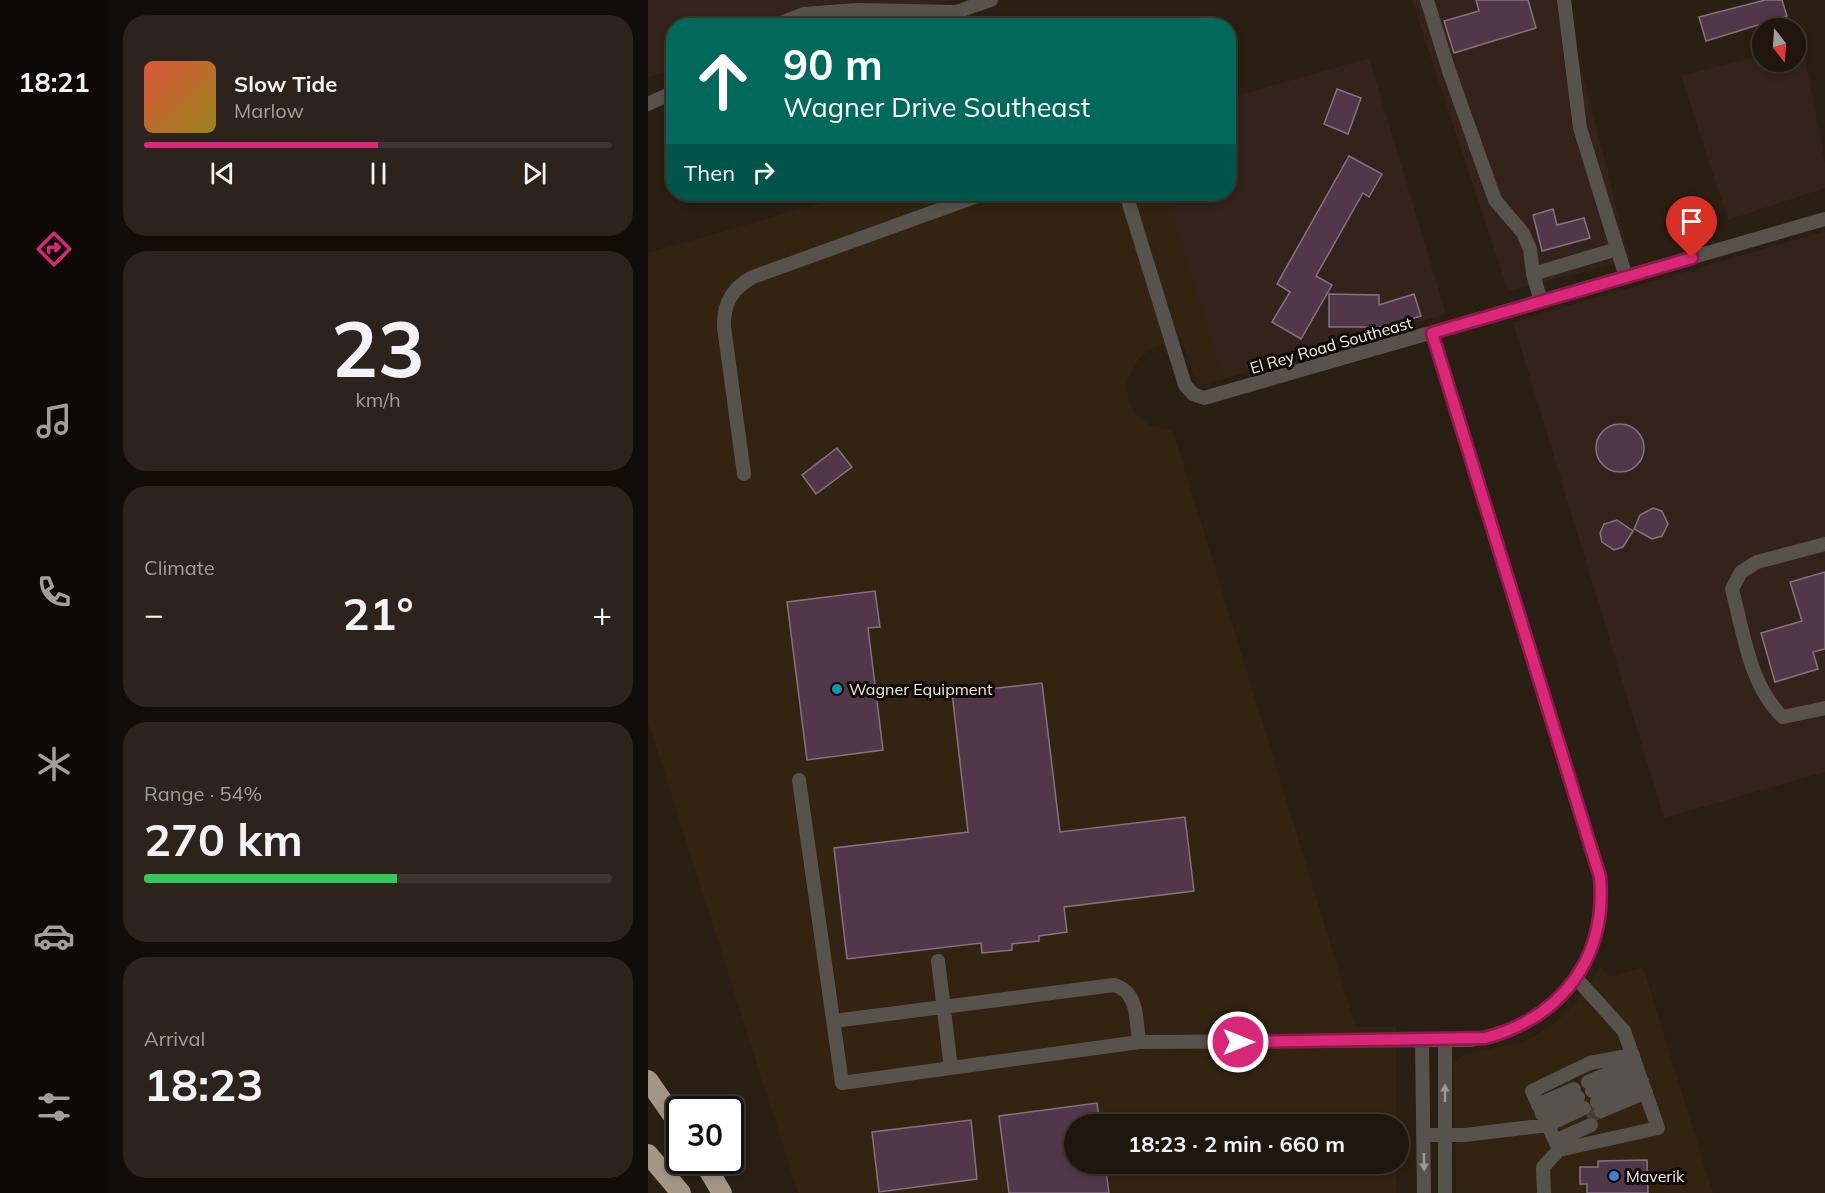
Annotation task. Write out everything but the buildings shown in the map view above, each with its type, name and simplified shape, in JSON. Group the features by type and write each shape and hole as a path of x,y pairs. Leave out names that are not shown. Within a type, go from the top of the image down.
{"highway":[{"path":"648,1080 666,1106"},
{"path":"648,1154 681,1193"},
{"path":"711,1174 722,1193"}],"street":[{"path":"794,18 804,14 857,10 956,12 991,0"},
{"path":"1427,0 1449,71 1495,200 1523,233 1530,249 1533,274 1541,301"},
{"path":"1564,0 1580,129 1626,277"},
{"path":"648,104 666,96"},
{"path":"744,474 724,327 725,309 733,292 753,278 964,201"},
{"name":"El Rey Road Southeast","path":"1128,201 1185,385 1193,394 1210,398 1825,219"},
{"path":"1533,274 1617,249"},
{"path":"799,780 842,1083 1139,1042 1422,1041 1485,1038 1515,1028 1543,1012 1576,978 1591,951 1598,929 1601,907 1600,877 1432,333"},
{"path":"1825,544 1757,562 1741,572 1732,589 1751,660 1768,704 1783,717 1825,708"},
{"path":"938,961 951,1068"},
{"path":"1424,1135 1465,1135 1549,1128 1658,1128 1624,1031 1576,978"},
{"path":"834,1021 1114,985 1125,989 1132,997 1139,1042"},
{"path":"1445,1040 1445,1193"},
{"path":"1422,1041 1424,1193"},
{"path":"1544,1193 1543,1167 1549,1128 1532,1091 1590,1063 1641,1077"},
{"path":"1596,1101 1641,1077"},
{"path":"1596,1101 1641,1077"},
{"path":"1596,1101 1641,1077"},
{"path":"1549,1128 1583,1107 1549,1128"}],"shaded area":[{"path":"648,0 954,0 881,18 666,18 666,72 648,77"},
{"path":"1412,0 1564,0 1630,260 1508,291"},
{"path":"1369,58 1446,314 1223,379 1167,201 1236,201 1236,96"},
{"path":"1752,58 1752,72 1806,72 1806,61 1825,163 1825,188 1728,220 1681,76"},
{"path":"828,201 1167,201 1223,379 1198,386 1181,338 1153,348 1139,358 1127,381 1128,399 1136,414 1149,425 1173,431 1356,1027 1396,1027 1396,1114 1064,1114 1064,1174 1396,1174 1396,1193 798,1193 648,721 648,253"},
{"path":"1825,231 1825,772 1664,818 1513,322"},
{"path":"1601,966 1609,977 1643,967 1713,1193 1456,1193 1453,1064 1465,1054 1523,1042 1550,1027 1575,1005"}],"tunnel":[{"path":"1587,1117 1601,1111"}],"place":[{"name":"Wagner Equipment","path":"837,689"},
{"name":"Maverik","path":"1614,1176"}],"route":[{"path":"1238,1042 1485,1038 1515,1028 1543,1012 1566,991 1584,965 1596,937 1599,922 1602,892 1600,877 1432,333 1692,258"}]}
